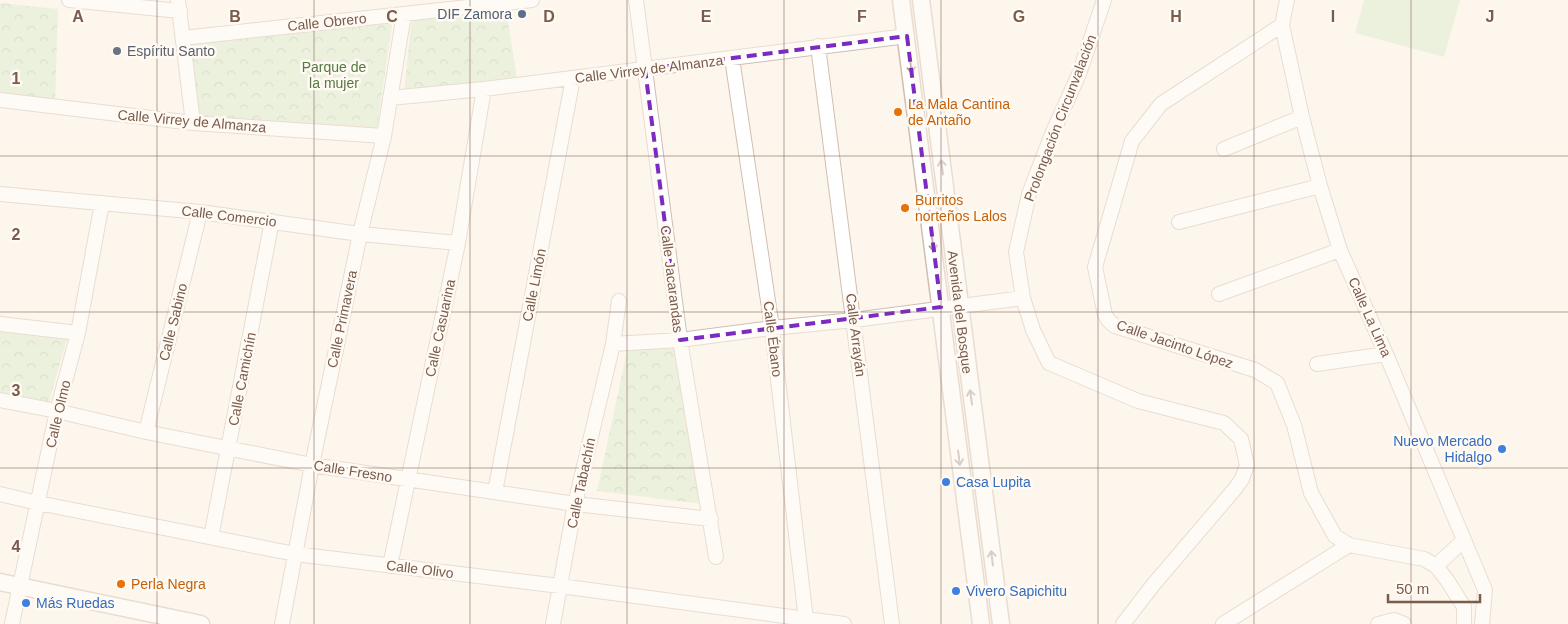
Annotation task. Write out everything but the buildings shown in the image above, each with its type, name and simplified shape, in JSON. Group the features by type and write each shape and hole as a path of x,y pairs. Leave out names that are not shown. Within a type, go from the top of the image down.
{"street":[{"path":"69,0 179,6 193,123"},
{"name":"Calle Obrero","path":"183,38 532,0"},
{"name":"Calle Jacarandas","path":"636,0 680,340 716,557"},
{"name":"Avenida del Bosque","path":"902,0 981,624"},
{"name":"Avenida del Bosque","path":"921,0 1001,624"},
{"name":"Prolongación Circunvalación","path":"1104,0 1079,74 1052,134 1029,194 1016,252 1023,298 1033,330 1050,362 1138,401 1224,423 1241,439 1247,465 1242,479 1153,585 1123,624"},
{"name":"Calle La Lima","path":"1286,0 1282,25 1302,117 1320,186 1340,250 1386,354 1485,590 1482,624"},
{"name":"Calle Primavera","path":"282,624 312,465 360,234 384,136 404,14"},
{"name":"Calle Jacinto López","path":"1282,25 1162,104 1132,141 1095,267 1105,315 1116,326 1255,370 1277,383 1294,425 1311,492 1335,536 1349,545"},
{"name":"Calle Virrey de Almanza","path":"390,98 645,70 818,46 907,36"},
{"name":"Calle Arrayán","path":"818,46 892,624"},
{"name":"Calle Ébano","path":"732,58 772,328 806,620"},
{"name":"Calle Limón","path":"495,492 573,78"},
{"name":"Calle Casuarina","path":"390,566 458,244 484,89"},
{"name":"Calle Virrey de Almanza","path":"0,100 193,123 384,136"},
{"path":"1224,149 1302,117"},
{"path":"1179,222 1320,186"},
{"name":"Calle Comercio","path":"0,194 200,212 360,234 458,244"},
{"name":"Calle Olmo","path":"12,624 58,411 78,333 102,203"},
{"name":"Calle Sabino","path":"146,432 200,212"},
{"name":"Calle Camichín","path":"211,537 272,221"},
{"path":"1220,294 1340,250"},
{"path":"613,344 680,340 1023,298"},
{"name":"Calle Tabachín","path":"553,624 575,504 613,344 619,301"},
{"path":"0,324 78,333"},
{"path":"1317,364 1386,354"},
{"name":"Calle Fresno","path":"0,400 58,411 146,432 312,465 575,504 711,519"},
{"name":"Calle Olivo","path":"0,494 295,554 560,586 844,624"},
{"path":"1436,566 1464,540"},
{"path":"1223,624 1349,545 1424,559 1436,566 1464,608 1464,624"},
{"path":"0,582 201,624"},
{"path":"1378,624 1394,620 1404,624"}],"highlighted area":[{"path":"907,36 941,307 680,340 645,69"}],"green space":[{"path":"1364,0 1460,0 1444,57 1355,33"},
{"path":"0,3 58,9 55,107 0,99"},
{"path":"506,9 517,78 404,92 412,16"},
{"name":"Parque de la mujer","path":"393,18 377,128 200,117 190,43"},
{"path":"0,330 68,336 49,402 0,392"},
{"path":"679,344 702,504 597,491 627,351"}],"place":[{"name":"DIF Zamora","path":"522,14"},
{"name":"Espíritu Santo","path":"117,51"},
{"name":"La Mala Cantina de Antaño","path":"898,112"},
{"name":"Burritos norteños Lalos","path":"905,208"},
{"name":"Nuevo Mercado Hidalgo","path":"1502,449"},
{"name":"Casa Lupita","path":"946,482"},
{"name":"Perla Negra","path":"121,584"},
{"name":"Vivero Sapichitu","path":"956,591"},
{"name":"Más Ruedas","path":"26,603"}]}
